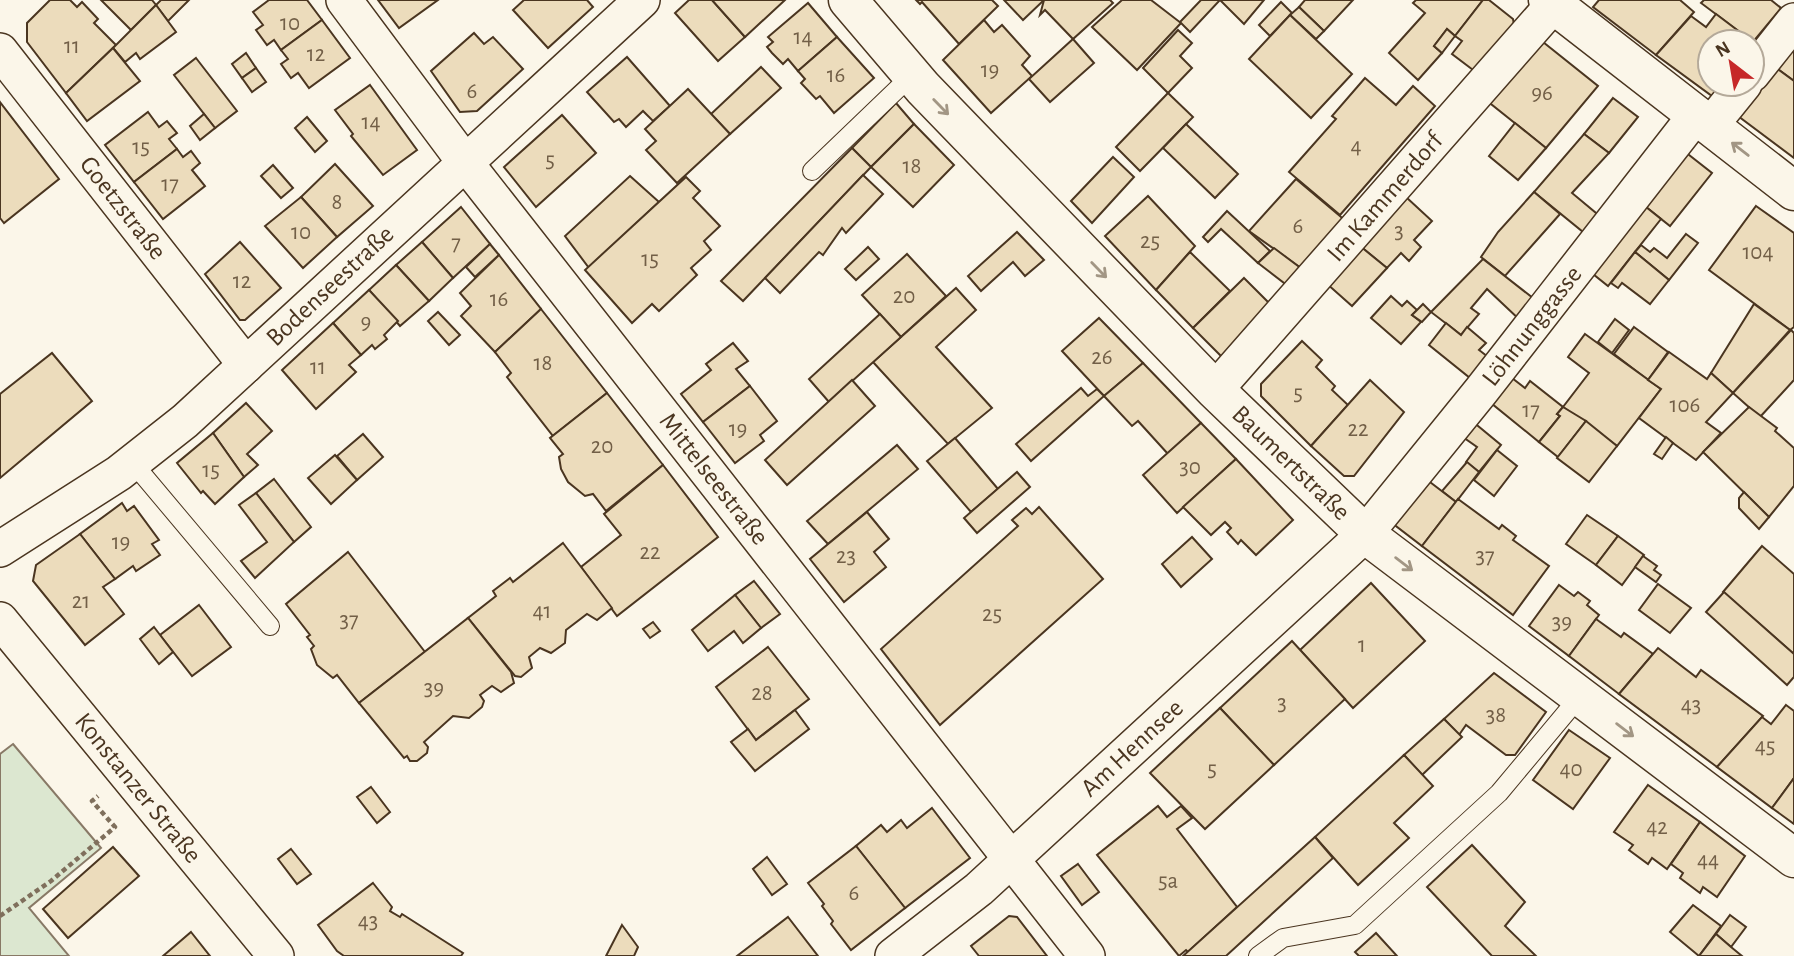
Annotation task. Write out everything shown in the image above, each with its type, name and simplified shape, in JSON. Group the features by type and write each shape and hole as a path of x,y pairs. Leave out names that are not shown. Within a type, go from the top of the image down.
{"street":[{"name":"Mittelseestraße","path":"344,0 464,161 1087,956"},
{"name":"Bodenseestraße","path":"0,549 66,510 185,421 464,161 642,0"},
{"name":"Baumertstraße","path":"848,0 912,75 1215,390 1365,534 1794,858"},
{"path":"1551,2 1794,191"},
{"name":"Im Kammerdorf","path":"1215,390 1551,2"},
{"path":"1766,56 1794,21"},
{"name":"Goetzstraße","path":"0,51 246,365"},
{"name":"Löhnunggasse","path":"1365,534 1703,121 1728,98"},
{"name":"Am Hennsee","path":"893,956 1012,859 1365,534"},
{"name":"Konstanzer Straße","path":"0,620 276,956"}],"lane":[{"path":"812,171 912,75"},
{"path":"132,463 271,626"},
{"path":"1258,956 1283,938 1355,925 1499,793 1580,696"}],"path":[{"path":"0,916 51,881 115,827 92,801 127,774"}],"green space":[{"path":"13,744 101,848 29,908 69,956 0,956 0,754"}],"building":[{"path":"50,0 70,0 77,7 82,2 98,19 94,23 116,45 66,93 27,42 27,23"},
{"path":"101,0 152,0 156,5 131,30"},
{"path":"161,0 189,0 168,21 156,5"},
{"path":"269,0 307,0 322,20 281,50 274,40 267,45 256,30 263,25 253,12"},
{"path":"378,0 438,0 399,28"},
{"path":"524,0 587,0 593,7 548,48 513,10"},
{"path":"689,0 712,0 745,37 718,61 675,13"},
{"path":"712,0 785,0 745,37"},
{"path":"916,0 992,0 998,6 959,44 922,2 920,4"},
{"path":"1004,0 1044,0 1023,20"},
{"path":"1044,0 1110,0 1113,3 1073,39 1045,10 1040,15"},
{"path":"1122,0 1151,0 1181,23 1137,70 1092,27"},
{"path":"1201,0 1220,0 1190,32 1180,22"},
{"path":"1220,0 1264,0 1244,24"},
{"path":"1305,0 1353,0 1324,31 1299,7"},
{"path":"1416,0 1483,0 1455,36 1447,29 1434,46 1442,53 1418,80 1389,53 1425,13 1413,3"},
{"path":"1483,0 1489,0 1513,19 1515,30 1477,73 1452,54 1462,41 1455,36"},
{"path":"1599,0 1680,0 1694,12 1656,55 1593,7"},
{"path":"1704,0 1771,0 1781,8 1765,28 1734,28 1701,3"},
{"path":"1281,2 1292,13 1270,36 1259,25"},
{"path":"808,3 837,37 798,71 788,59 783,64 772,53 767,47 773,42 768,37"},
{"path":"156,5 176,32 140,59 136,53 125,62 113,48"},
{"path":"1299,7 1324,31 1316,39 1290,15"},
{"path":"1716,14 1734,28 1696,28 1696,84 1656,55 1691,16 1706,27"},
{"path":"1290,15 1352,74 1311,118 1249,59"},
{"path":"322,20 350,58 309,88 298,73 291,78 281,64 288,59 281,50"},
{"path":"984,20 994,32 1002,25 1030,56 1022,65 1032,76 991,113 943,60"},
{"path":"1447,29 1455,36 1442,53 1434,46"},
{"path":"1178,30 1192,43 1180,56 1192,68 1168,93 1143,68"},
{"path":"474,33 484,44 493,37 523,69 477,111 460,112 431,71"},
{"path":"837,37 874,78 834,113 820,96 816,99 801,83 805,79 798,71"},
{"path":"1538,38 1598,86 1546,148 1486,100"},
{"path":"1073,39 1094,63 1050,102 1029,79"},
{"path":"1794,41 1794,81 1775,67"},
{"path":"113,48 140,81 87,121 66,93"},
{"path":"246,53 256,68 242,78 232,64"},
{"path":"627,57 670,106 653,121 643,111 626,127 619,119 614,122 587,92"},
{"path":"196,58 237,111 215,128 174,75"},
{"path":"761,67 781,88 730,134 711,114"},
{"path":"1775,67 1794,81 1794,158 1738,116 1752,98 1766,98 1766,79"},
{"path":"256,68 266,82 252,92 242,78"},
{"path":"1365,78 1396,105 1413,86 1435,106 1340,215 1289,172 1336,119 1332,116"},
{"path":"370,85 417,150 383,175 351,136 353,134 335,110"},
{"path":"688,89 730,134 677,183 646,150 656,141 645,129"},
{"path":"1168,93 1193,117 1140,171 1116,147"},
{"path":"1613,98 1638,117 1609,153 1584,134"},
{"path":"0,102 59,179 4,223 0,218"},
{"path":"896,103 914,124 871,167 852,148"},
{"path":"148,112 159,127 167,121 177,133 169,139 177,149 134,182 105,145"},
{"path":"204,114 215,128 200,140 190,126"},
{"path":"562,115 596,153 536,207 504,167"},
{"path":"307,117 327,141 315,152 295,128"},
{"path":"1515,123 1546,148 1518,180 1489,156"},
{"path":"914,124 954,165 913,207 871,167"},
{"path":"1186,124 1238,174 1215,198 1163,148"},
{"path":"1584,134 1609,153 1572,193 1602,218 1588,236 1534,192"},
{"path":"852,148 871,167 743,301 721,281"},
{"path":"177,149 183,157 191,151 200,163 192,170 205,186 163,219 134,182"},
{"path":"1684,151 1712,173 1670,226 1641,203"},
{"path":"1113,157 1134,177 1092,223 1071,201"},
{"path":"335,164 373,206 337,237 301,197"},
{"path":"273,165 293,188 281,198 261,176"},
{"path":"863,175 883,194 846,233 842,228 823,255 819,252 780,293 765,278"},
{"path":"630,176 659,202 589,268 565,236"},
{"path":"686,177 700,191 693,198 720,226 704,241 711,250 691,268 697,275 659,311 652,304 632,323 585,270"},
{"path":"1296,179 1347,222 1302,269 1249,231"},
{"path":"1534,192 1560,214 1505,276 1481,257 1498,232"},
{"path":"1148,196 1195,246 1156,290 1105,236"},
{"path":"301,197 337,237 303,268 265,226"},
{"path":"1406,197 1432,221 1414,240 1421,247 1409,261 1401,253 1387,268 1360,246"},
{"path":"1641,203 1661,219 1608,286 1588,270"},
{"path":"1756,206 1794,233 1794,327 1790,330 1709,270"},
{"path":"461,207 490,244 453,278 422,242"},
{"path":"1227,211 1270,251 1258,263 1221,229 1208,242 1203,237"},
{"path":"1017,232 1044,260 1025,276 1013,262 981,291 968,276"},
{"path":"1686,234 1698,243 1669,280 1635,252 1641,245 1650,252 1654,248 1667,258"},
{"path":"240,242 281,288 245,320 240,320 205,274"},
{"path":"422,242 453,278 429,301 396,265"},
{"path":"490,244 499,255 475,277 466,267"},
{"path":"1360,246 1387,268 1352,306 1326,283"},
{"path":"868,247 879,259 856,280 845,269"},
{"path":"1274,248 1302,269 1288,286 1258,263"},
{"path":"1190,252 1230,291 1193,328 1156,290"},
{"path":"1635,252 1669,280 1650,304 1622,283 1618,288 1611,283"},
{"path":"907,254 946,296 901,337 862,295"},
{"path":"499,255 541,309 495,352 461,316 471,306 460,293"},
{"path":"1483,259 1538,302 1522,322 1487,289 1471,308 1479,314 1461,335 1431,312"},
{"path":"396,265 429,301 400,326 369,290"},
{"path":"1244,278 1272,306 1222,357 1193,328"},
{"path":"956,288 976,310 936,347 992,408 948,444 873,362"},
{"path":"369,290 398,321 384,335 387,339 375,349 372,345 361,355 333,323"},
{"path":"1391,296 1402,306 1407,301 1417,310 1412,315 1421,322 1401,344 1371,318"},
{"path":"1423,304 1431,312 1422,322 1412,315"},
{"path":"1754,304 1790,330 1733,393 1711,373"},
{"path":"541,309 607,393 553,436 507,377 511,373 495,352"},
{"path":"438,312 460,335 449,345 428,321"},
{"path":"880,314 901,337 829,402 809,379"},
{"path":"1099,318 1143,363 1104,396 1062,351"},
{"path":"1615,319 1629,330 1612,353 1598,342"},
{"path":"333,323 361,355 349,365 356,372 316,409 282,370"},
{"path":"1446,323 1461,335 1467,327 1486,343 1479,350 1492,360 1475,382 1429,345"},
{"path":"1634,327 1668,352 1648,380 1614,354"},
{"path":"1791,330 1794,333 1794,380 1760,417 1733,393"},
{"path":"1585,334 1661,389 1617,446 1563,407 1589,373 1568,357"},
{"path":"1302,341 1322,360 1316,367 1335,386 1332,390 1348,405 1311,446 1261,396 1261,384"},
{"path":"733,343 748,361 736,369 750,386 703,422 681,394 711,370 706,364"},
{"path":"1669,352 1707,379 1711,373 1733,393 1706,422 1721,433 1696,460 1639,418 1661,389 1648,380"},
{"path":"52,353 92,401 0,478 0,394"},
{"path":"1143,363 1201,423 1168,454 1138,421 1132,426 1104,396"},
{"path":"1512,378 1525,388 1530,381 1563,407 1557,414 1560,416 1539,442 1491,403"},
{"path":"852,380 875,406 787,485 765,460"},
{"path":"1370,380 1404,412 1354,476 1344,476 1311,446"},
{"path":"750,386 777,421 760,435 764,441 735,463 703,422"},
{"path":"1081,388 1088,396 1097,389 1104,396 1031,461 1016,444"},
{"path":"607,393 663,465 606,511 593,494 585,496 568,482 561,469 559,457 563,454 550,438"},
{"path":"246,403 272,431 247,454 258,465 244,477 213,433"},
{"path":"1563,407 1586,421 1558,457 1539,442 1560,416 1557,414"},
{"path":"1749,407 1777,428 1775,431 1794,448 1794,486 1769,517 1703,452"},
{"path":"1472,421 1501,445 1479,472 1466,462 1477,447 1460,435"},
{"path":"1586,421 1617,446 1589,482 1557,458"},
{"path":"1201,423 1236,459 1177,513 1143,475"},
{"path":"213,433 244,477 215,504 203,491 201,493 177,463"},
{"path":"363,434 383,457 357,480 337,456"},
{"path":"1666,437 1673,443 1662,459 1654,454"},
{"path":"955,438 998,489 971,512 927,461"},
{"path":"897,445 918,469 828,544 807,521"},
{"path":"1497,450 1517,466 1494,496 1474,480"},
{"path":"335,455 357,480 331,504 308,478"},
{"path":"1236,459 1293,520 1256,555 1241,540 1238,544 1227,532 1231,528 1225,522 1211,535 1183,507"},
{"path":"1467,462 1479,472 1456,502 1442,491"},
{"path":"663,465 718,537 617,616 581,567 621,535 604,514"},
{"path":"1017,472 1030,487 977,533 964,518"},
{"path":"274,479 311,527 294,542 256,493"},
{"path":"1426,479 1456,502 1422,546 1392,523"},
{"path":"1744,492 1769,517 1759,529 1739,508 1739,498"},
{"path":"256,493 294,542 255,578 241,561 267,542 239,505"},
{"path":"1458,499 1499,529 1502,525 1516,536 1513,540 1549,566 1513,615 1422,546"},
{"path":"122,503 127,511 134,506 159,540 152,544 160,555 136,571 133,566 115,579 80,534"},
{"path":"1039,507 1103,579 940,725 881,649 1018,526 1012,520 1026,508 1032,514"},
{"path":"867,512 889,539 874,552 886,567 844,602 810,559"},
{"path":"1587,515 1618,536 1596,565 1566,544"},
{"path":"80,534 115,579 103,587 124,614 85,645 33,581 36,565"},
{"path":"1618,536 1644,555 1622,585 1596,565"},
{"path":"1192,537 1212,559 1181,587 1162,564"},
{"path":"563,543 612,608 597,620 587,614 566,630 565,643 551,653 540,648 529,657 532,668 521,677 515,676 468,618 496,596 493,591 510,578 513,582"},
{"path":"1762,546 1794,574 1794,654 1723,592"},
{"path":"348,552 425,652 359,703 337,675 333,678 317,665 311,649 314,646 307,637 310,635 286,604"},
{"path":"1643,556 1657,566 1654,570 1661,575 1656,582 1635,567"},
{"path":"754,581 780,614 761,628 735,595"},
{"path":"1371,583 1425,641 1353,708 1300,650"},
{"path":"1658,584 1691,608 1670,633 1639,610"},
{"path":"1559,585 1574,596 1578,592 1590,601 1587,605 1599,615 1569,656 1529,626"},
{"path":"1724,592 1794,654 1794,677 1787,685 1706,612"},
{"path":"735,595 761,628 743,643 734,631 708,651 692,630"},
{"path":"199,605 231,647 192,676 160,635"},
{"path":"468,618 511,672 514,683 501,692 492,686 480,695 484,701 482,707 469,718 453,716 424,742 428,747 427,753 417,761 410,761 407,756 404,758 359,703"},
{"path":"1596,619 1621,637 1624,633 1653,654 1619,694 1569,656"},
{"path":"653,622 660,631 650,638 643,629"},
{"path":"154,627 173,652 159,664 140,639"},
{"path":"1292,641 1345,699 1274,765 1220,708"},
{"path":"768,647 809,699 756,740 716,687"},
{"path":"1658,648 1696,677 1701,670 1763,716 1717,767 1619,694"},
{"path":"1494,673 1546,712 1515,755 1506,755 1466,725 1459,735 1444,719"},
{"path":"1786,705 1794,711 1794,778 1772,808 1717,767 1762,717 1771,724"},
{"path":"1220,708 1274,765 1205,829 1150,773"},
{"path":"795,710 809,729 755,771 731,742 748,729 756,740"},
{"path":"1444,719 1462,737 1422,775 1404,755"},
{"path":"1569,730 1610,758 1573,809 1533,780"},
{"path":"1404,755 1433,786 1394,823 1409,838 1358,885 1315,837"},
{"path":"1794,778 1794,824 1772,808"},
{"path":"1648,785 1700,822 1667,869 1652,858 1648,864 1629,850 1633,845 1614,832"},
{"path":"371,787 390,812 377,823 357,797"},
{"path":"1158,806 1167,817 1181,806 1192,818 1177,829 1237,907 1188,952 1186,950 1179,956 1097,855"},
{"path":"932,808 970,858 905,908 856,846 881,825 887,832 901,820 907,828"},
{"path":"1700,822 1745,856 1717,897 1703,887 1700,893 1680,878 1683,873 1671,864"},
{"path":"1315,837 1333,858 1226,956 1183,956"},
{"path":"1472,845 1525,902 1505,926 1536,956 1492,956 1427,887"},
{"path":"856,846 905,908 851,950 831,924 833,921 822,906 824,904 808,883"},
{"path":"113,847 139,876 68,938 43,909"},
{"path":"291,849 311,874 297,884 278,859"},
{"path":"767,857 787,884 772,895 753,869"},
{"path":"1078,864 1099,892 1082,905 1061,876"},
{"path":"373,883 392,907 390,911 400,917 402,914 463,953 461,956 344,956 337,951 318,925"},
{"path":"1693,905 1721,926 1699,956 1670,932"},
{"path":"1730,915 1746,927 1731,947 1716,934"},
{"path":"1009,916 1017,917 1047,956 979,956 971,946"},
{"path":"788,917 818,956 737,956"},
{"path":"622,925 638,947 634,956 606,956"},
{"path":"191,932 210,956 163,956"},
{"path":"1376,933 1397,956 1359,956 1355,952"},
{"path":"1716,934 1731,947 1742,956 1699,956"}]}
